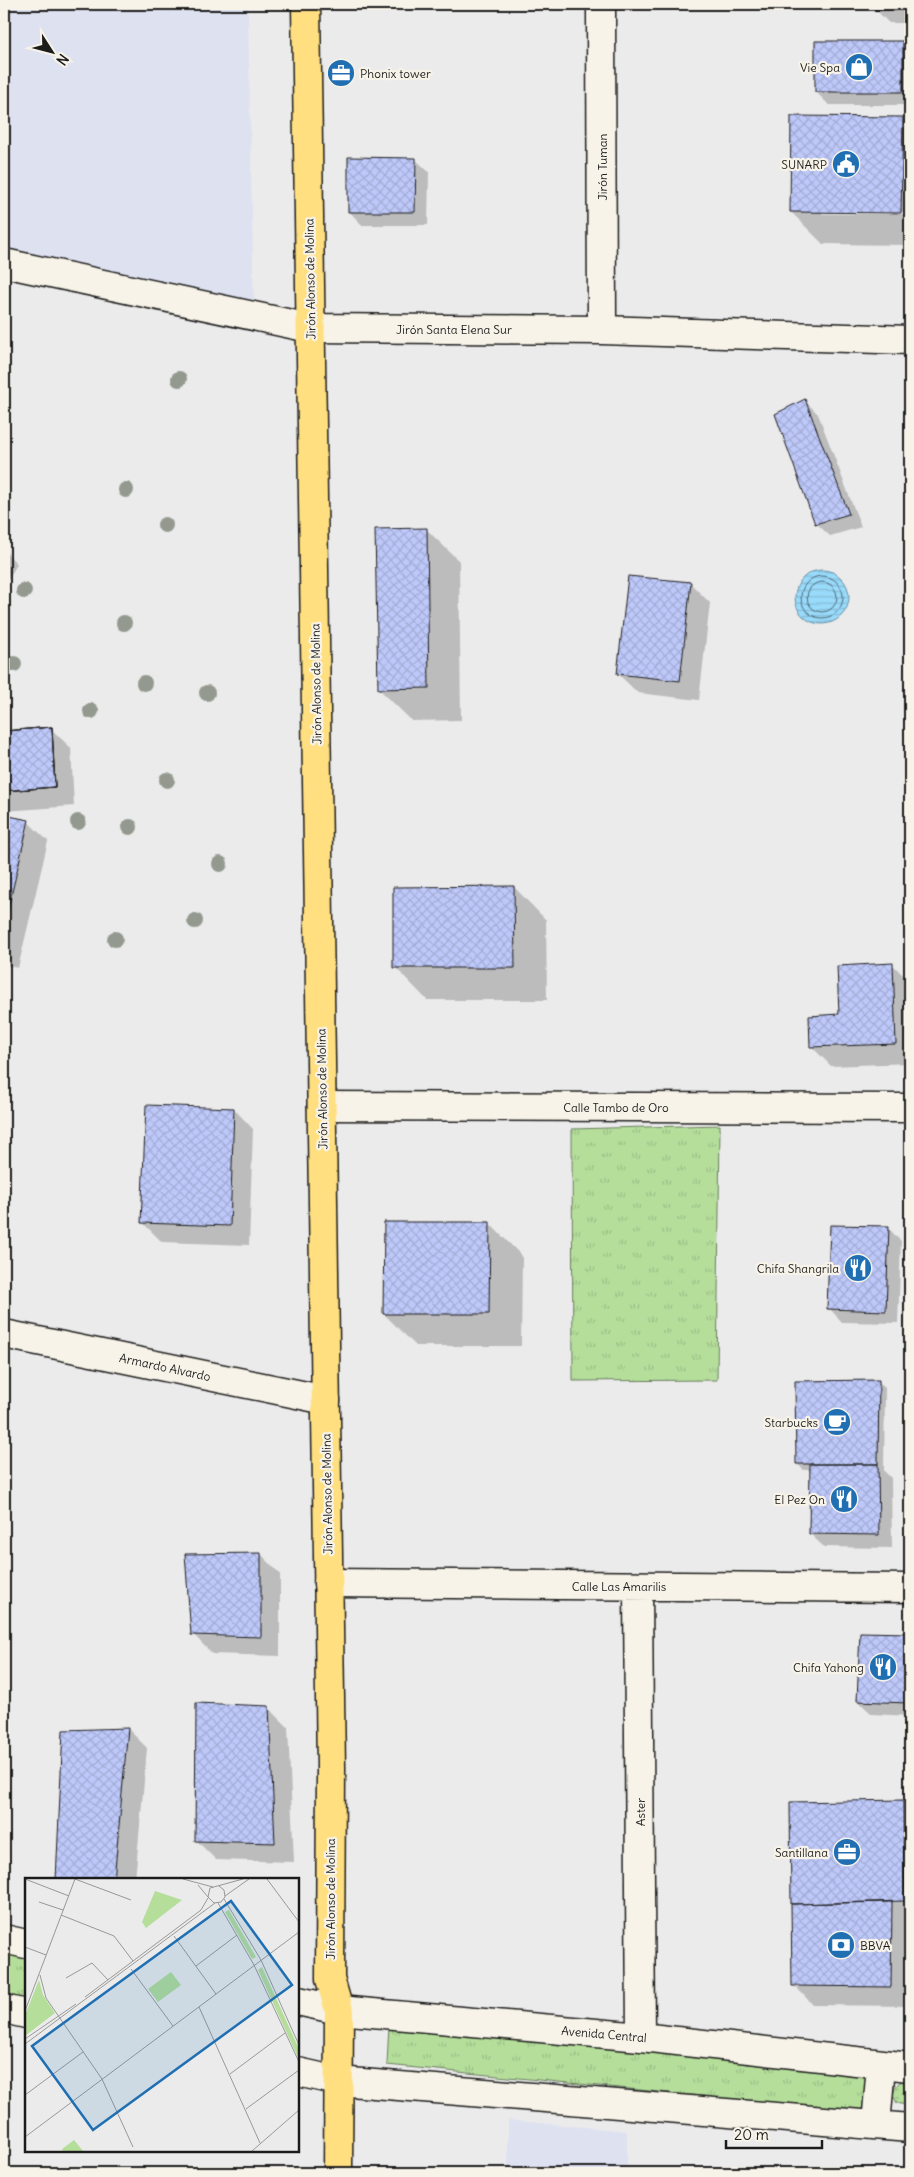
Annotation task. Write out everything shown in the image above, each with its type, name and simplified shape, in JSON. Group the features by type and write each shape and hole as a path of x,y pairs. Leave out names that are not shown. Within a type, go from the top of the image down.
{"main road":[{"name":"Jirón Alonso de Molina","path":"306,4 326,1400 330,1979 339,2010 338,2173"}],"street":[{"name":"Jirón Tuman","path":"601,4 602,330"},
{"name":"Jirón Santa Elena Sur","path":"4,263 310,328 602,330 910,340"},
{"name":"Calle Tambo de Oro","path":"322,1106 910,1108"},
{"name":"Armardo Alvardo","path":"4,1334 326,1400"},
{"name":"Calle Las Amarilis","path":"328,1583 910,1588"},
{"name":"Aster","path":"638,1586 641,2037"},
{"path":"4,1939 25,1944"},
{"name":"Avenida Central","path":"299,2001 339,2010 641,2037 910,2067"},
{"path":"4,2009 25,2014"},
{"path":"876,2124 881,2065"},
{"path":"299,2072 338,2080 910,2128"}],"shaded area":[{"path":"4,4 248,4 254,313 4,257"},
{"path":"508,2120 627,2131 627,2173 508,2173"}],"green space":[{"path":"720,1125 717,1380 573,1381 572,1129"},
{"path":"4,1952 25,1957 25,2000 4,1995"},
{"path":"389,2024 871,2073 862,2112 387,2065"},
{"path":"905,2080 910,2081 910,2106 897,2103 893,2095 897,2085"}],"water":[{"path":"822,570 841,578 849,597 841,616 822,624 803,616 795,597 803,578"}],"building":[{"path":"874,4 910,4 910,9 875,10"},
{"name":"Vie Spa","path":"815,41 903,41 903,92 815,92"},
{"name":"SUNARP","path":"791,116 903,117 901,213 790,212"},
{"path":"348,157 416,158 415,212 348,212"},
{"path":"805,399 849,514 815,524 775,414"},
{"path":"427,528 429,688 378,689 375,529"},
{"path":"628,576 691,582 680,681 617,674"},
{"path":"52,727 55,787 4,791 4,731"},
{"path":"52,727 55,787 4,791 4,731"},
{"path":"52,727 55,787 4,791 4,731"},
{"path":"4,815 29,820 4,926"},
{"path":"514,886 515,968 393,968 393,887"},
{"path":"893,963 896,1044 810,1047 809,1016 839,1014 837,966"},
{"path":"146,1105 234,1108 230,1226 141,1223"},
{"path":"384,1222 490,1222 489,1314 383,1314"},
{"name":"Chifa Shangrila","path":"830,1225 889,1226 886,1311 827,1309"},
{"name":"Starbucks","path":"879,1380 878,1464 796,1464 795,1381"},
{"name":"El Pez On","path":"810,1464 878,1464 879,1535 809,1534"},
{"path":"261,1553 261,1637 191,1635 185,1554"},
{"name":"Chifa Yahong","path":"860,1632 910,1633 907,1703 857,1701"},
{"path":"196,1703 269,1706 275,1843 195,1841"},
{"path":"128,1728 114,1878 56,1878 63,1730"},
{"name":"Santillana","path":"903,1800 905,1901 791,1904 790,1802"},
{"name":"BBVA","path":"892,1902 891,1987 792,1986 791,1904"}],"place":[{"name":"Vie Spa","path":"859,67"},
{"name":"Phonix tower","path":"341,73"},
{"name":"SUNARP","path":"846,164"},
{"name":"Chifa Shangrila","path":"858,1268"},
{"name":"Starbucks","path":"837,1422"},
{"name":"El Pez On","path":"844,1499"},
{"name":"Chifa Yahong","path":"883,1667"},
{"name":"Santillana","path":"847,1852"},
{"name":"BBVA","path":"841,1945"}]}
